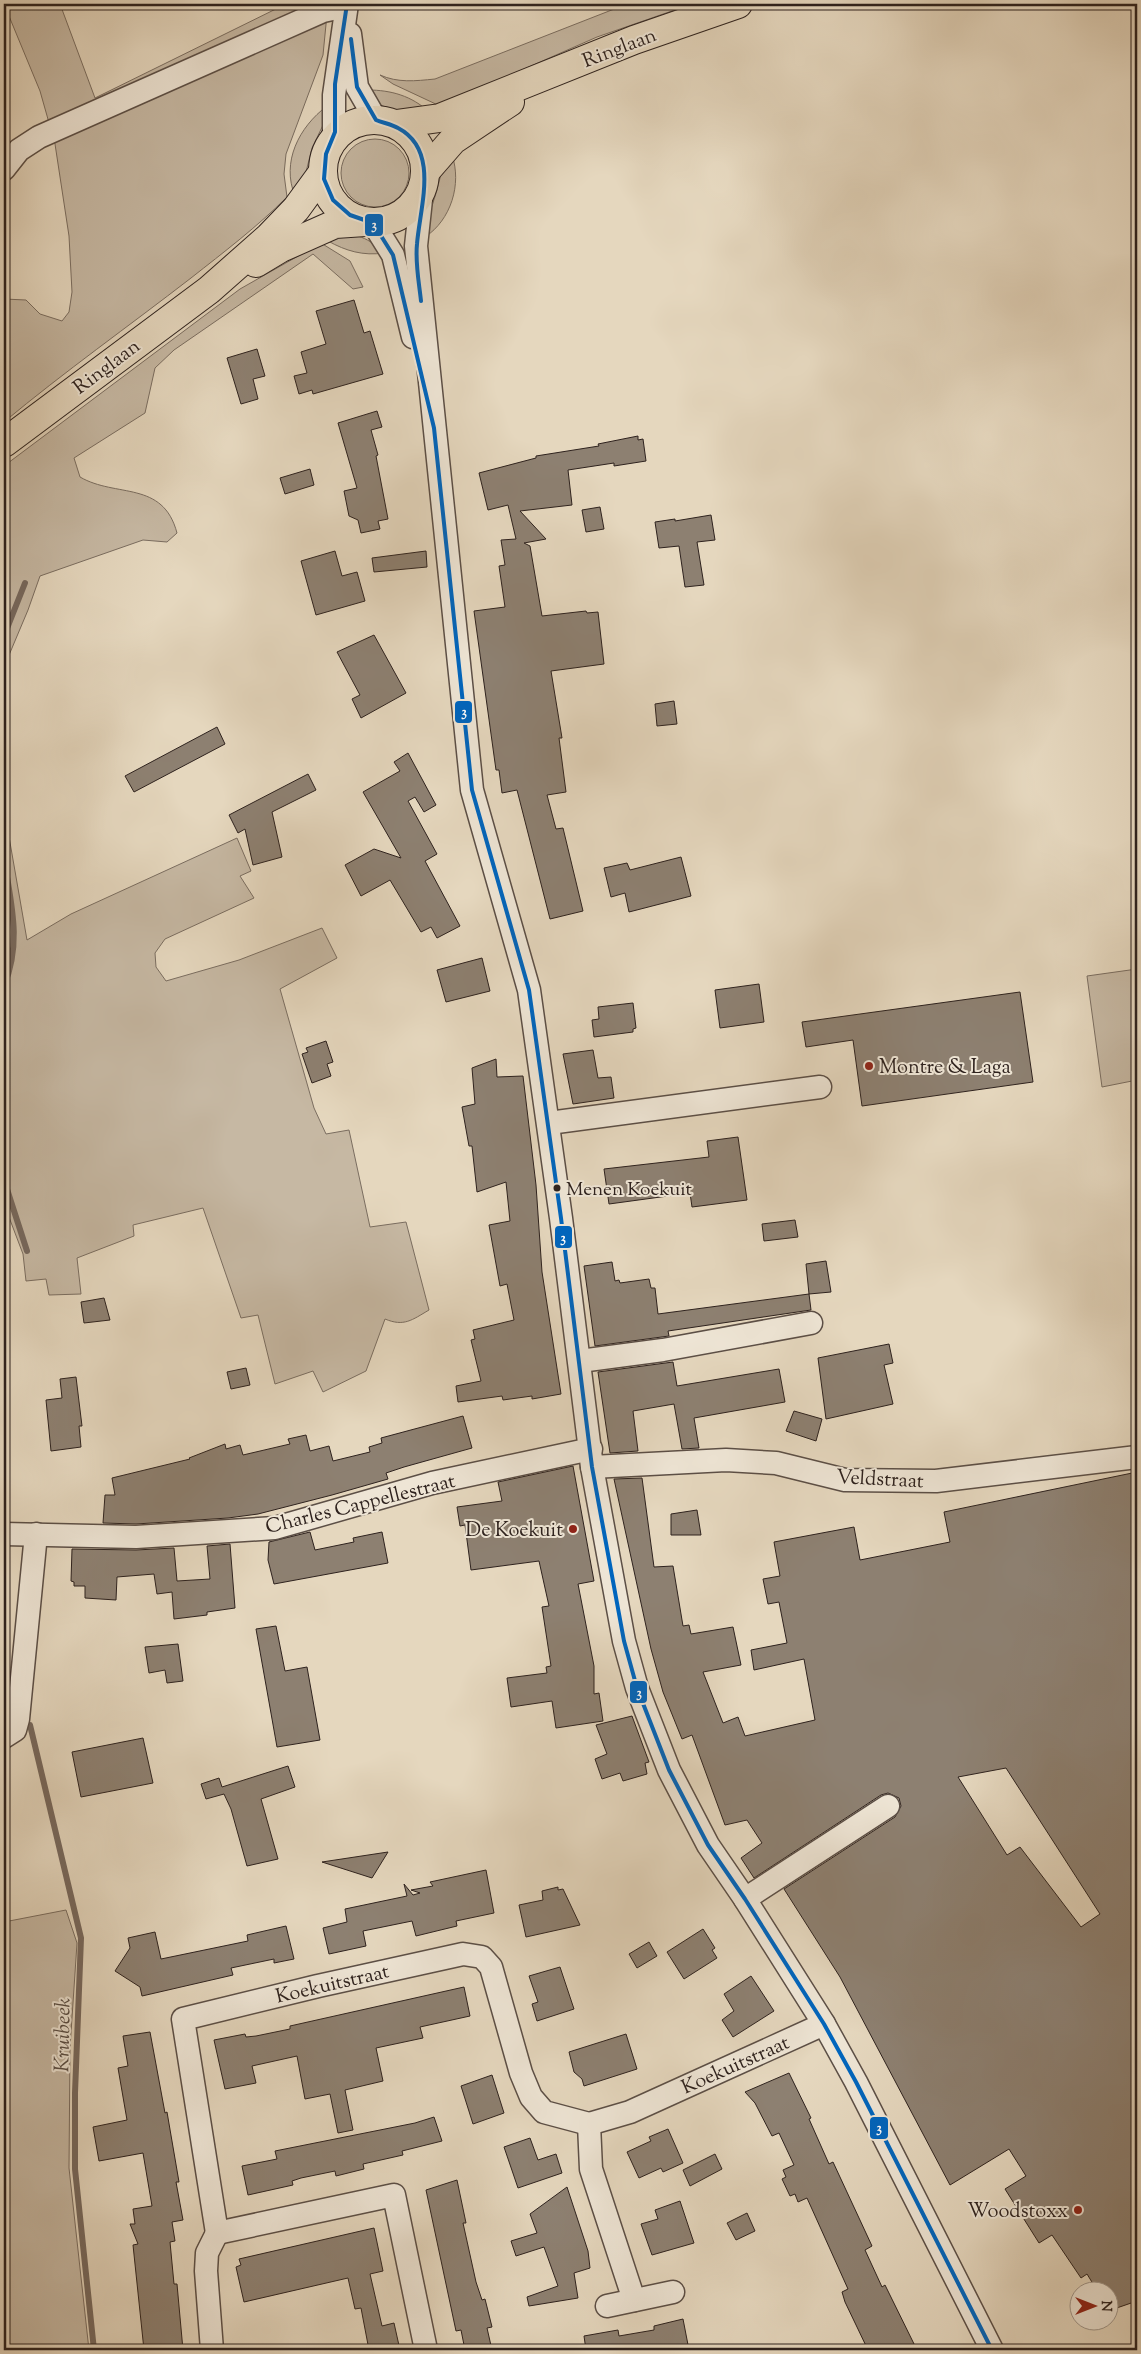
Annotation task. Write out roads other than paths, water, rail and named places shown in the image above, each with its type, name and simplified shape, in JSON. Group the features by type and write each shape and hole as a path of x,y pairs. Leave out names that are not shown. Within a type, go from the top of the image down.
{"main road":[{"name":"Ringlaan","path":"369,222 344,213 328,195 323,172 326,154 334,138 346,128 360,122 440,118 652,33 738,4"},
{"name":"Ringlaan","path":"209,290 281,248 312,233 335,224 388,220 403,214 414,203 424,181 453,140 557,71"},
{"path":"386,122 412,136 422,152 424,181"},
{"name":"Ringlaan","path":"4,443 209,290 289,216 323,172"}],"street":[{"path":"346,5 357,87 386,122"},
{"path":"334,138 334,95 346,5"},
{"path":"4,169 20,150 39,137 323,11 346,5"},
{"path":"424,181 416,246 472,790 529,990 549,1123 592,1458 622,1632 637,1688 669,1770 708,1845 745,1899 824,2024 856,2082 992,2350"},
{"path":"369,222 393,255 434,428"},
{"path":"549,1123 820,1088"},
{"path":"580,1361 663,1350 810,1323"},
{"name":"Veldstraat","path":"592,1458 726,1460 776,1463 845,1480 936,1481 1137,1457"},
{"name":"Charles Cappellestraat","path":"4,1534 136,1537 275,1528 432,1483 592,1458"},
{"path":"4,1738 15,1730 18,1719 36,1534"},
{"path":"745,1899 888,1806"},
{"name":"Koekuitstraat","path":"217,2232 183,2018 463,1954 482,1957 491,1967 521,2073 531,2097 544,2112 589,2124 630,2112 824,2024"},
{"path":"589,2124 591,2169 634,2300"},
{"path":"212,2350 206,2271 207,2253 217,2232 394,2195 426,2350"},
{"path":"606,2306 673,2292"}],"waterway":[{"name":"Kruibeek","path":"4,636 25,583"},
{"name":"Kruibeek","path":"4,859 12,907 14,938 13,954 4,986"},
{"name":"Kruibeek","path":"4,1180 27,1251"},
{"name":"Kruibeek","path":"30,1725 81,1938 75,2093 75,2169 94,2350"}],"place":[{"name":"Montre & Laga","path":"869,1066"},
{"name":"Menen Koekuit","path":"557,1188"},
{"name":"De Koekuit","path":"573,1529"},
{"name":"Woodstoxx","path":"1078,2210"}]}
